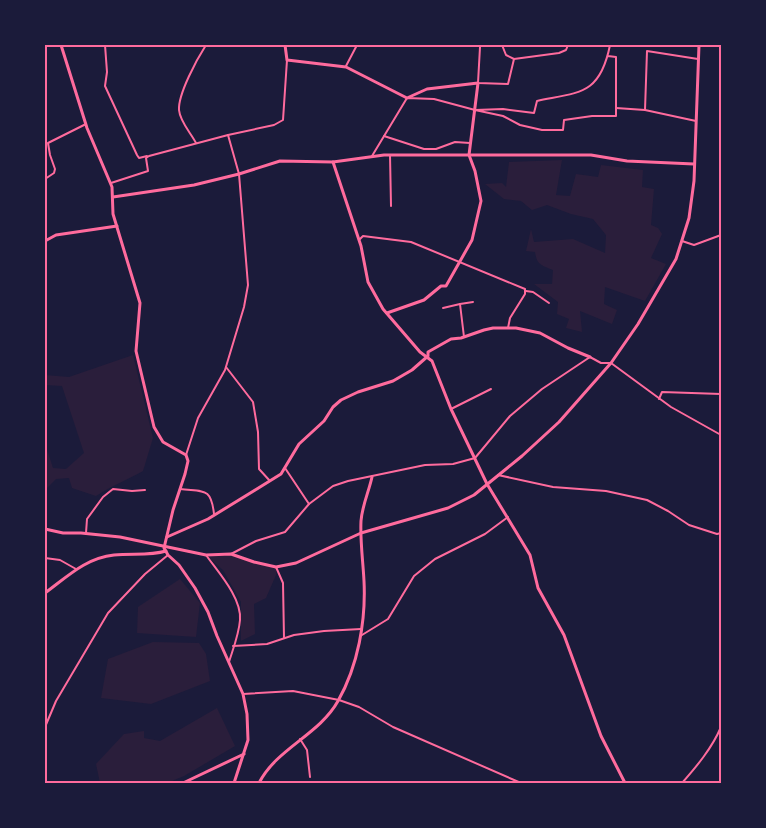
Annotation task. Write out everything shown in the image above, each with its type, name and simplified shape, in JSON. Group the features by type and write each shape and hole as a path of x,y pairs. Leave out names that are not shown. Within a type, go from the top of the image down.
{"street":[{"path":"61,45 86,124 111,183 113,214 140,303 136,351 154,427 163,442 186,455"},
{"path":"105,45 107,72 105,86 139,158 274,125 283,120 286,98 285,45"},
{"path":"196,143 178,109 189,76 206,45"},
{"path":"346,67 357,45"},
{"path":"502,45 507,55 514,59 559,53 566,50 568,45"},
{"path":"475,110 502,109 534,113 537,101 581,92 597,79 606,67 610,45"},
{"path":"45,529 63,533 120,537 166,551 206,555 231,554 276,567 296,563 361,533 448,508 474,495 559,422 611,363 676,259 689,218 697,121 699,45"},
{"path":"387,313 424,300 441,286 446,286 472,240 481,201 469,154 480,48"},
{"path":"645,110 647,51 698,59"},
{"path":"287,60 346,67 407,98 434,99 503,116 520,125 542,130 564,130 564,120 592,116 616,116 616,57 608,56"},
{"path":"372,156 407,98 427,88 478,83 508,84 514,59"},
{"path":"616,108 645,110 697,121"},
{"path":"45,179 54,174 55,169 47,144 86,124"},
{"path":"45,727 57,701 108,613 166,551 167,537 188,461 186,455 198,418 226,367 244,307 248,285 239,174 228,135"},
{"path":"384,136 424,149 436,149 455,142 470,143"},
{"path":"113,197 194,185 280,161 333,162 372,156 469,154 591,155 627,161 694,164"},
{"path":"390,155 391,206"},
{"path":"111,183 148,171 146,158 149,156"},
{"path":"333,162 358,239 369,282 387,313 420,352 432,361 451,409 487,484 530,555 538,588 564,635 601,736 625,783"},
{"path":"45,241 56,235 117,226"},
{"path":"682,241 694,245 721,235"},
{"path":"358,239 363,237 411,242 533,292 549,303"},
{"path":"508,328 510,318 526,291"},
{"path":"443,308 473,302"},
{"path":"460,304 464,337"},
{"path":"167,537 193,527 281,474 299,444 324,421 333,407 341,400 393,381 412,370 428,356 428,352 443,342 493,328 525,329 540,333 601,363 611,363 659,399 721,435"},
{"path":"231,554 256,541 285,532 309,504 333,486 425,465 453,464 476,459 510,416 542,389 590,357"},
{"path":"226,367 253,402 258,432 259,469 270,481"},
{"path":"451,409 491,389"},
{"path":"659,399 662,392 721,394"},
{"path":"285,468 309,504"},
{"path":"498,475 553,487 606,491 647,500 688,525 717,534 721,533"},
{"path":"259,783 263,774 275,761 329,716 339,700 354,665 361,628 364,585 361,519 372,477"},
{"path":"86,533 87,519 103,497 113,489 145,490"},
{"path":"180,489 208,493 212,497 214,514"},
{"path":"360,636 388,619 414,576 421,570 435,559 485,534 508,517"},
{"path":"45,593 85,563 107,556 154,554 166,551"},
{"path":"166,551 195,588 208,612 243,694 247,714 248,740 234,783"},
{"path":"206,555 221,572 226,585 239,603 240,620 229,662"},
{"path":"45,558 60,560 76,569"},
{"path":"276,567 283,583 285,639"},
{"path":"233,646 267,644 324,631 361,628"},
{"path":"243,694 293,691 339,700 359,707 393,727 521,783"},
{"path":"682,783 716,739 721,727"},
{"path":"300,739 308,750 310,777"},
{"path":"183,783 244,754"}],"shaded area":[{"path":"562,160 556,195 570,196 576,174 598,177 601,165 643,170 642,187 654,189 651,225 658,228 662,234 651,258 666,264 645,301 605,287 604,304 617,310 612,324 580,311 582,332 566,328 569,319 557,314 558,302 534,284 552,284 553,270 540,264 535,252 526,251 531,229 534,242 573,239 605,253 606,235 593,219 547,205 532,210 521,201 504,199 485,184 502,183 506,187 509,162"},
{"path":"133,355 153,438 143,471 96,496 72,488 69,478 56,479 45,490 45,443 53,468 66,469 84,453 62,386 45,385 45,375 69,377"},
{"path":"231,554 276,567 276,575 266,598 254,604 255,634 241,641 241,602 223,570 208,557"},
{"path":"180,579 200,603 196,637 137,633 138,607"},
{"path":"153,642 199,643 206,654 210,681 151,704 101,698 108,659"},
{"path":"217,708 235,746 184,776 167,783 100,783 96,764 124,734 144,731 144,738 160,741"}]}
